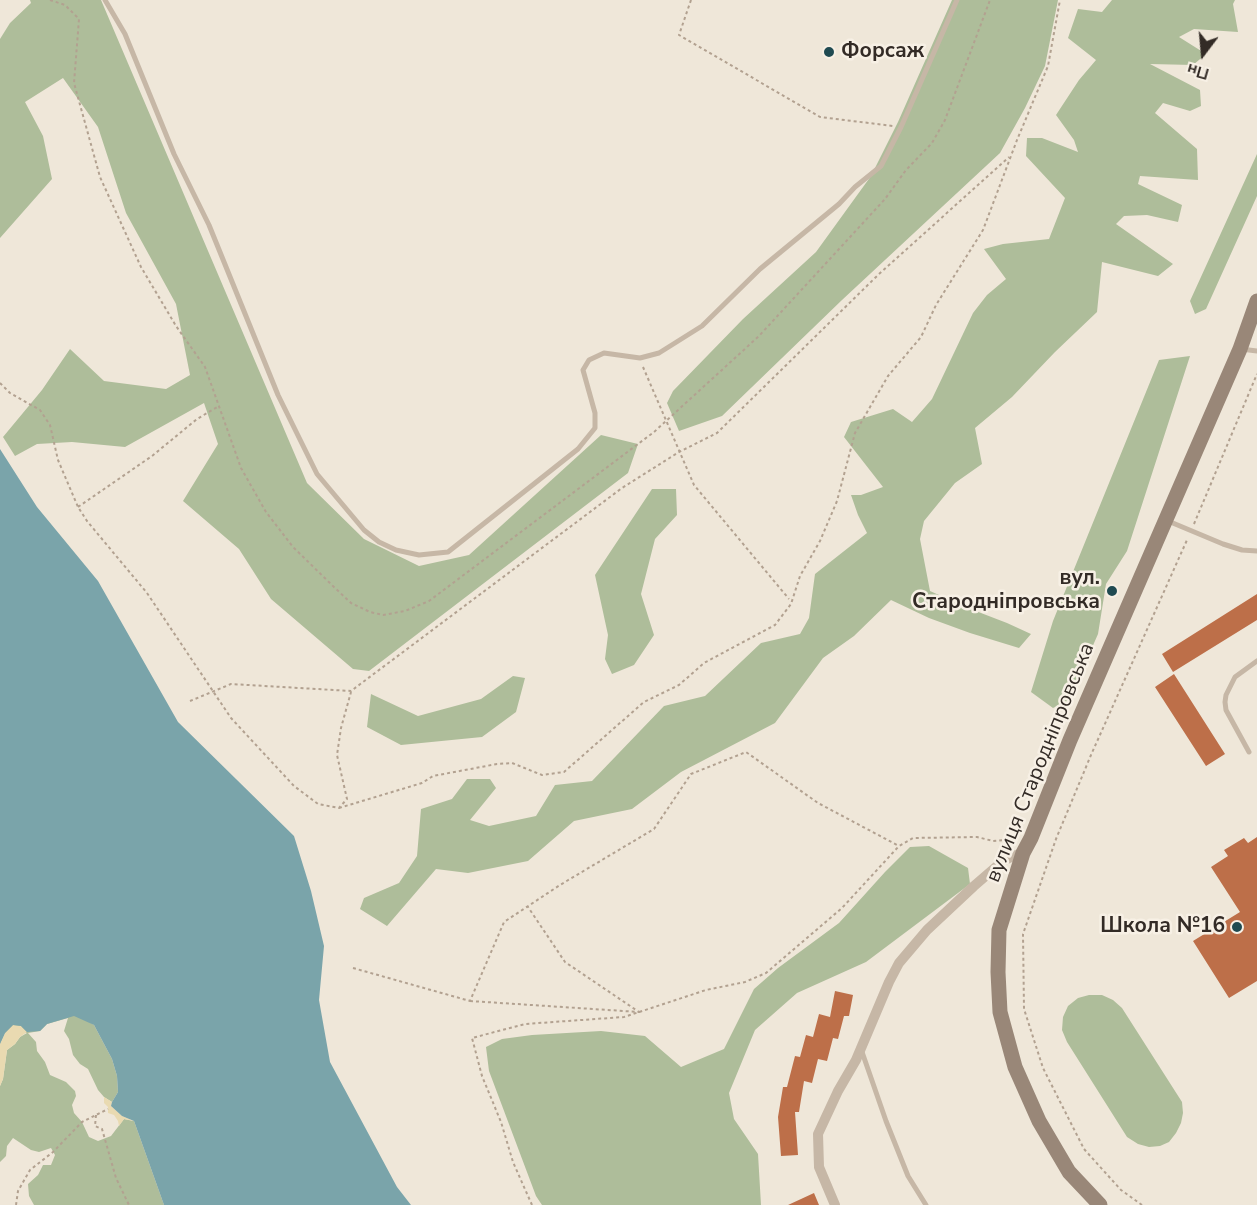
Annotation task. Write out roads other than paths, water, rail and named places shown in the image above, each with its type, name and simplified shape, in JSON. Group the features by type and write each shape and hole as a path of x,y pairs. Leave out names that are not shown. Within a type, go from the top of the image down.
{"street":[{"name":"вулиця Стародніпровська","path":"1100,1205 1069,1172 1039,1121 1015,1067 1000,1012 999,930 1023,854 1070,740 1240,349 1257,301"},
{"path":"835,1205 819,1167 818,1134 838,1090 856,1060 899,963 927,930 974,886 1003,861 1023,854"}],"lane":[{"path":"105,0 125,34 174,154 209,225 278,395 317,474 364,530 379,542 396,550 419,555 448,552 578,449 595,428 595,413 583,369 589,360 604,352 640,358 659,353 702,326 760,268 839,204 881,166 901,127 957,0"},
{"path":"1240,349 1257,351"},
{"path":"1167,520 1242,550 1257,551"},
{"path":"1249,752 1226,710 1225,702 1235,677 1257,661"},
{"path":"861,1049 908,1176 926,1205"}],"water":[{"path":"0,449 37,507 98,581 178,722 294,836 311,891 324,946 319,1000 330,1062 397,1187 411,1205 164,1205 134,1121 122,1116 111,1106 118,1092 117,1076 112,1059 94,1025 74,1016 47,1024 40,1031 27,1032 21,1026 13,1025 5,1033 0,1044"}],"place":[{"name":"Форсаж","path":"829,52"},
{"name":"вул. Стародніпровська","path":"1112,591"},
{"name":"Школа №16","path":"1237,927"}]}
